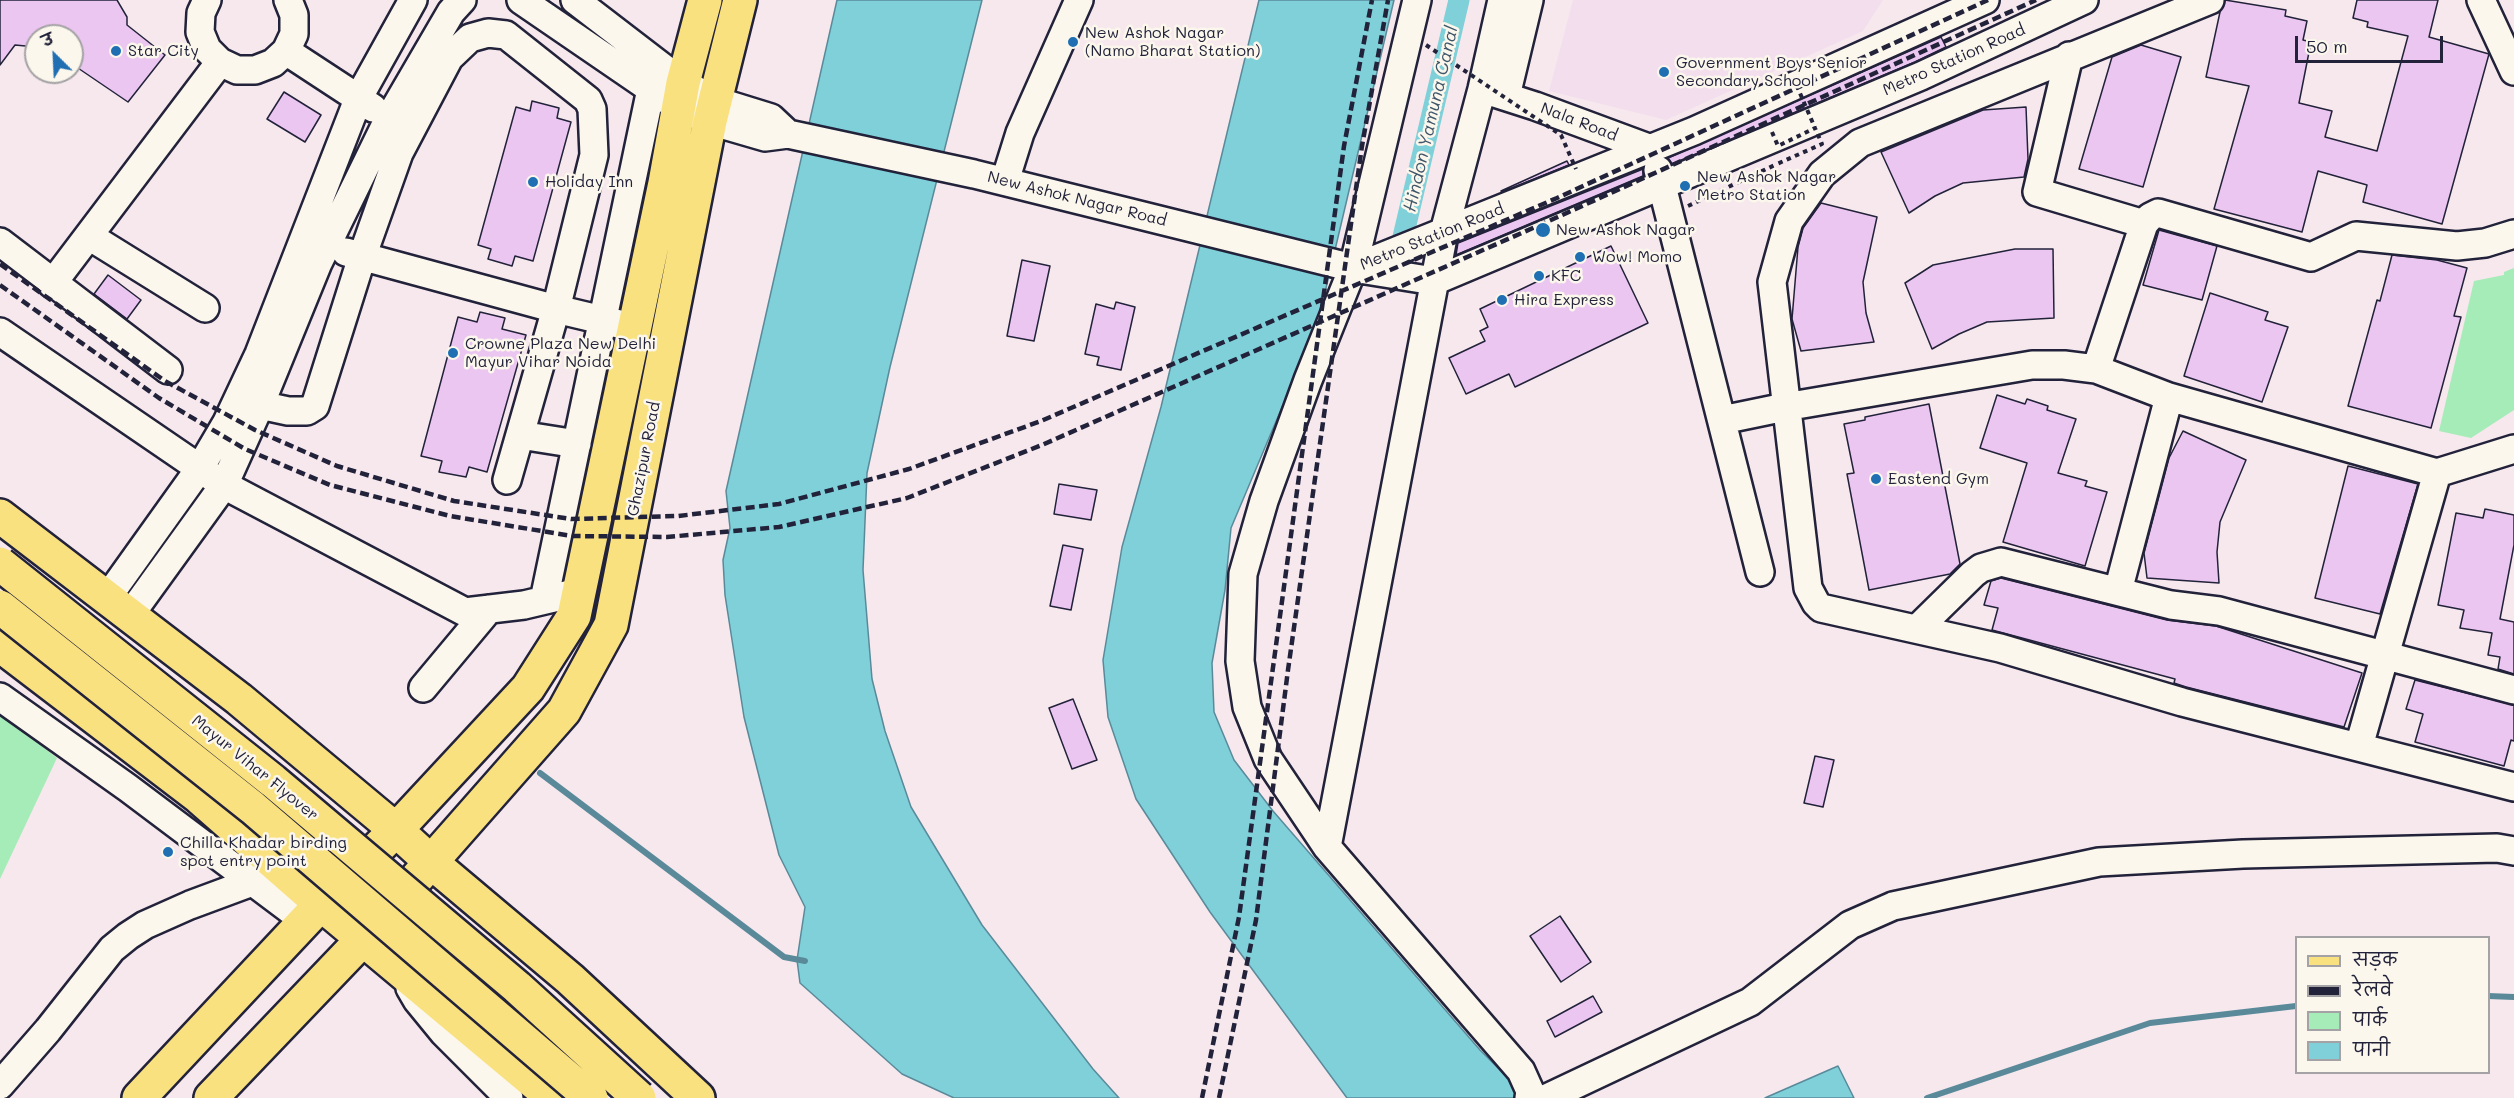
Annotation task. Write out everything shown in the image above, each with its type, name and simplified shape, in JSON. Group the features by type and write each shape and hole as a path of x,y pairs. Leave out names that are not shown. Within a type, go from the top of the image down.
{"main road":[{"path":"139,1098 313,913 396,830 528,688 574,616 665,183 681,95 705,0"},
{"name":"Ghazipur Road","path":"211,1098 363,939 564,711 611,625 721,113 740,0"},
{"path":"0,516 239,699 570,979 698,1098"},
{"name":"Mayur Vihar Flyover","path":"0,564 273,781 517,987 639,1098"},
{"name":"Mayur Vihar Flyover","path":"0,607 253,808 591,1098"},
{"path":"0,645 199,797 313,913 363,939 553,1098"},
{"path":"509,1059 495,1027 502,994 515,982 532,975 549,972 570,979"}],"street":[{"path":"207,0 201,13 200,32 207,49 220,62 237,70 255,70 273,63 286,51 294,34 294,15 288,0"},
{"path":"118,606 227,422 259,354 359,97 413,0"},
{"path":"118,606 224,485 326,246 388,120 451,12 462,0"},
{"path":"521,0 651,90 681,95 721,113"},
{"path":"1005,181 1020,134 1079,0"},
{"path":"1417,0 1346,266 1268,490 1244,574 1240,661 1247,707 1268,759 1328,847 1521,1071 1530,1091 1529,1098"},
{"path":"1494,92 1502,0"},
{"path":"1328,847 1444,232 1528,0"},
{"path":"1932,0 1959,12"},
{"name":"Metro Station Road","path":"1346,266 1444,232 1651,149 1985,0"},
{"name":"Metro Station Road","path":"1346,266 1434,281 1921,76 2084,0"},
{"path":"2210,0 1860,142 1822,174 1789,221 1772,282 1785,407 1808,588 1811,596 1821,608 2000,648 2182,702 2514,787"},
{"path":"2481,0 2514,70"},
{"path":"578,1 681,95"},
{"path":"260,405 288,411 307,411 315,406 362,257 399,153 449,58 470,38 488,33 506,35 588,100 592,109 594,155 556,309 507,480"},
{"path":"286,51 359,97 388,120"},
{"path":"2069,56 2037,192 2144,224"},
{"path":"52,284 220,62"},
{"path":"544,600 651,90"},
{"name":"Nala Road","path":"1494,92 1651,149"},
{"name":"New Ashok Nagar Road","path":"721,113 771,118 788,134 1005,181 1346,266"},
{"path":"1651,149 1663,185 1760,572"},
{"path":"594,155 665,183"},
{"path":"1608,166 1623,203"},
{"path":"2096,369 2144,224 2150,217 2165,213 2311,257 2356,236 2457,246 2485,243 2514,234"},
{"path":"89,236 205,308"},
{"path":"0,242 52,284 168,370"},
{"path":"326,246 556,309 635,327"},
{"path":"0,332 224,485 465,612 544,600 579,592"},
{"path":"1722,420 2032,365 2064,365 2096,369 2169,397 2437,473 2514,449"},
{"path":"2118,591 2169,397"},
{"path":"520,435 577,444"},
{"path":"2359,746 2437,473"},
{"path":"1918,628 1973,574 2001,562 2171,605 2219,611 2514,690"},
{"path":"423,687 489,609"},
{"path":"0,697 128,788 252,882 313,913"},
{"path":"1548,1098 1750,1002 1850,925 1893,906 2099,862 2243,854 2497,848 2514,851"},
{"path":"0,1085 48,1030 112,949 128,936 145,925 190,905 252,882"},
{"path":"399,969 417,1000 444,1033 509,1098"}],"path":[{"path":"1426,45 1561,135 1576,170"},
{"path":"1670,215 1822,144 1793,77"},
{"path":"1772,132 1778,146 1815,129"}],"shaded area":[{"name":"Government Boys Senior Secondary School","path":"1573,0 1883,0 1863,31 1666,120 1549,91"}],"green space":[{"path":"2514,268 2514,410 2471,438 2439,431 2474,281 2504,275 2504,272"},
{"path":"0,713 57,758 0,879"}],"water":[{"path":"837,0 982,0 890,367 867,473 863,570 872,679 885,731 911,807 982,925 1093,1069 1119,1098 954,1098 902,1074 800,983 797,960 805,907 779,855 744,717 725,595 723,560 730,528 726,491"},
{"path":"1259,0 1394,0 1318,322 1231,528 1225,590 1212,663 1214,712 1234,760 1273,811 1480,1050 1522,1092 1520,1098 1347,1098 1210,912 1136,799 1108,717 1103,660 1122,547 1161,407"},
{"path":"1838,1066 1854,1098 1765,1098 1767,1097"}],"building":[{"name":"Star City","path":"0,0 117,0 127,17 127,25 165,55 128,102 84,72 84,24 24,24 24,46 15,45 0,65"},
{"path":"2225,0 2286,10 2285,16 2307,21 2303,40 2311,42 2299,103 2332,111 2325,137 2377,151 2408,36 2367,27 2368,22 2353,18 2357,0 2438,0 2429,37 2489,54 2442,224 2363,202 2367,185 2318,171 2302,232 2214,209 2249,86 2206,77 2220,12"},
{"path":"1941,37 1946,47 1915,62 1672,164 1668,158"},
{"path":"2141,45 2181,57 2143,187 2079,169 2112,57"},
{"path":"284,92 321,115 305,142 267,119"},
{"path":"532,101 559,108 557,118 571,122 533,261 515,256 512,266 488,259 491,249 478,245 516,107 530,111"},
{"path":"2026,107 2028,159 2024,177 1963,183 1935,196 1909,213 1881,152 1983,110"},
{"path":"1567,161 1569,165 1501,191"},
{"path":"1643,169 1643,176 1456,255 1458,243"},
{"path":"1821,203 1877,217 1863,282 1866,313 1874,342 1801,351 1792,319 1798,247 1803,228"},
{"path":"2159,230 2217,246 2202,300 2143,285"},
{"path":"1611,246 1648,323 1515,387 1509,374 1466,394 1449,358 1485,341 1480,331 1488,327 1480,309"},
{"path":"2015,249 2053,249 2054,318 1987,322 1932,349 1905,283 1933,265"},
{"path":"2392,255 2437,260 2467,268 2454,316 2461,317 2431,428 2348,406 2377,300 2380,301"},
{"path":"1022,260 1050,266 1034,341 1007,336"},
{"path":"108,275 141,300 127,319 94,294"},
{"path":"2210,293 2268,312 2265,320 2288,327 2262,402 2184,376"},
{"path":"1116,302 1135,307 1121,370 1097,365 1099,357 1085,354 1096,304 1114,309"},
{"path":"480,312 505,318 502,329 526,335 487,472 469,467 466,477 439,472 442,461 421,456 458,317 477,322"},
{"path":"1997,395 2025,404 2027,399 2048,406 2047,410 2076,419 2058,473 2087,481 2085,486 2107,492 2085,566 2003,542 2027,463 1980,448"},
{"path":"1929,404 1960,564 1950,574 1869,590 1847,474 1854,473 1844,424 1865,420 1865,417"},
{"path":"2183,431 2246,460 2220,522 2217,552 2219,583 2147,578 2144,553 2169,458"},
{"path":"2348,466 2418,484 2380,614 2315,598"},
{"path":"1059,484 1097,490 1091,520 1054,514"},
{"path":"2485,509 2514,515 2514,545 2500,619 2514,622 2514,674 2498,669 2500,657 2488,655 2492,633 2460,628 2464,610 2438,605 2456,513 2483,518"},
{"path":"1063,545 1083,549 1071,610 1050,606"},
{"path":"2001,578 2167,620 2216,626 2362,673 2344,727 2186,687 2174,683 2175,679 1992,630 1998,608 1984,605 1991,581"},
{"path":"2415,680 2514,705 2514,741 2511,740 2504,766 2415,742 2423,714 2406,709"},
{"path":"1073,699 1097,760 1072,769 1049,708"},
{"path":"1815,756 1834,760 1823,807 1804,803"},
{"path":"1560,916 1591,962 1561,982 1530,936"},
{"path":"1593,996 1602,1012 1555,1037 1547,1021"}],"waterway":[{"name":"Hindon Yamuna Canal","path":"1403,237 1459,0"},
{"path":"540,773 784,957 805,961"},
{"path":"2490,996 2514,997"},
{"path":"1927,1098 2150,1023 2295,1006"}],"railway":[{"path":"1202,1098 1239,917 1344,146 1372,0"},
{"path":"1219,1098 1256,920 1288,670 1362,146 1388,0"},
{"path":"0,264 165,381 255,430 337,466 454,501 571,519 678,516 779,504 909,469 1041,421 1557,198 1988,0"},
{"path":"0,285 159,398 245,449 330,485 450,516 572,536 667,537 779,527 907,498 1042,445 1560,216 2036,0"}],"place":[{"name":"New Ashok Nagar (Namo Bharat Station)","path":"1073,42"},
{"name":"Star City","path":"116,51"},
{"name":"Government Boys Senior Secondary School","path":"1664,72"},
{"name":"Holiday Inn","path":"533,182"},
{"name":"New Ashok Nagar Metro Station","path":"1685,186"},
{"name":"New Ashok Nagar","path":"1543,230"},
{"name":"Wow! Momo","path":"1580,257"},
{"name":"KFC","path":"1539,276"},
{"name":"Hira Express","path":"1502,300"},
{"name":"Crowne Plaza New Delhi Mayur Vihar Noida","path":"453,353"},
{"name":"Eastend Gym","path":"1876,479"},
{"name":"Chilla Khadar birding spot entry point","path":"168,852"}]}
